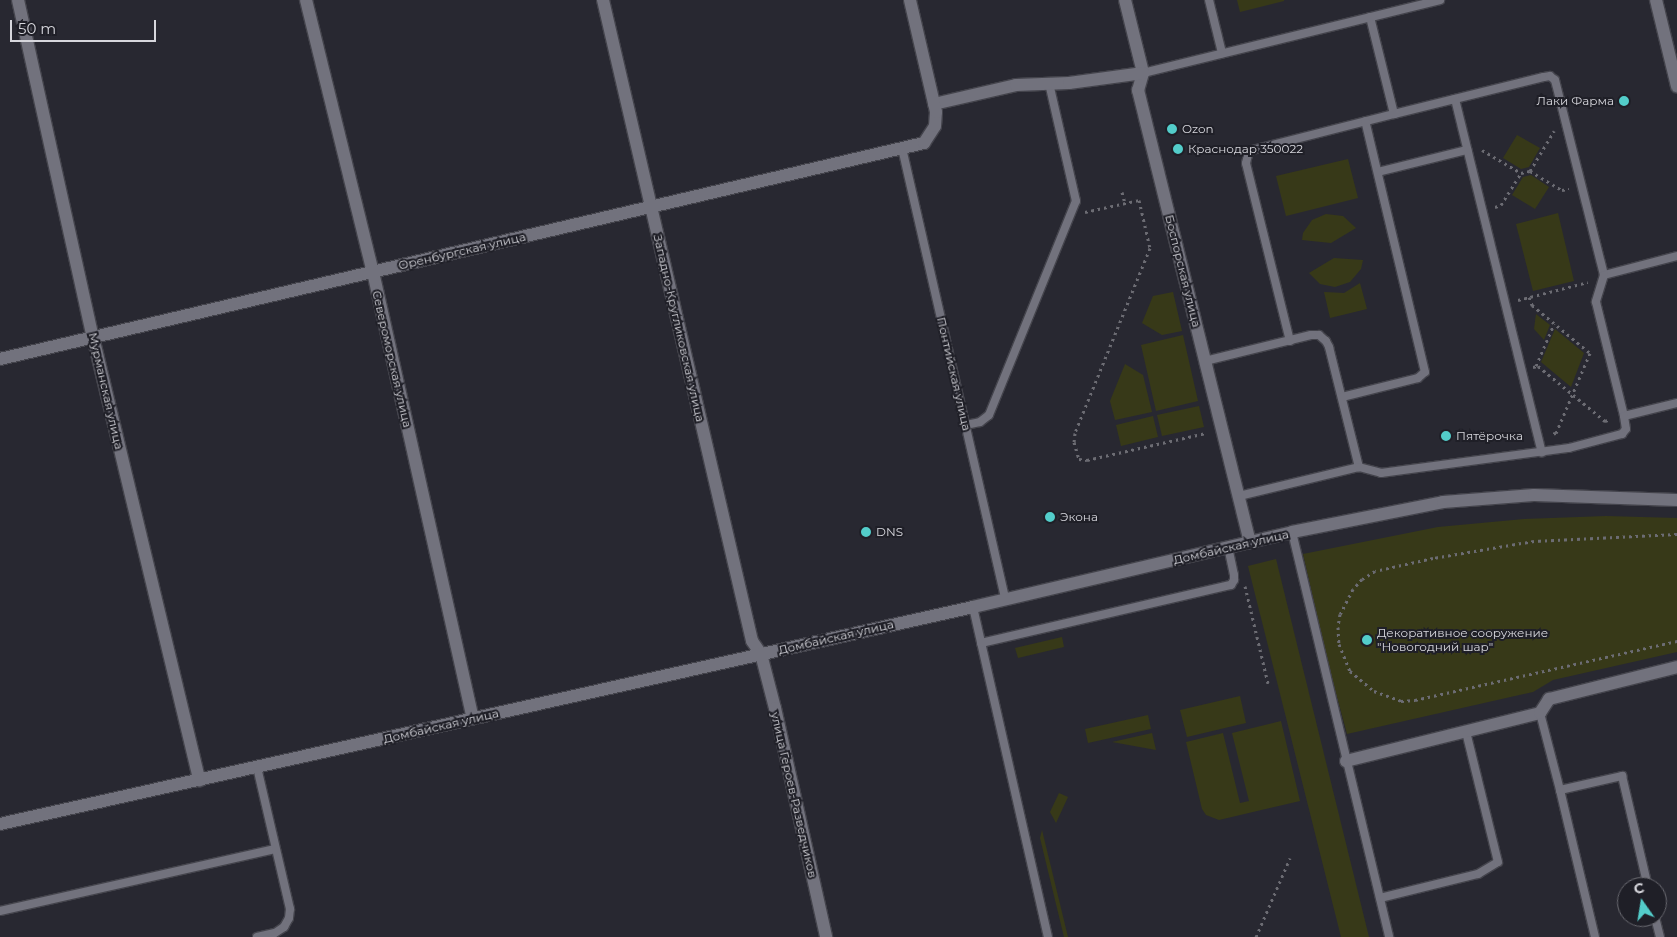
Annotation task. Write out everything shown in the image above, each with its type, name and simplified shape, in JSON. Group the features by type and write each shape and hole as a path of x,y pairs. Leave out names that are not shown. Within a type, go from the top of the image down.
{"street":[{"name":"Мурманская улица","path":"18,0 93,337 199,780"},
{"name":"Североморская улица","path":"306,0 372,272 473,718"},
{"name":"Западно-Кругликовская улица","path":"603,0 752,641 761,654"},
{"path":"910,0 934,104 1016,85 1070,84 1143,73"},
{"name":"Боспорская улица","path":"1125,0 1143,73 1138,90 1250,542"},
{"path":"1656,0 1674,61 1677,86"},
{"name":"Оренбургская улица","path":"0,359 924,142 930,135 936,120 934,104"},
{"name":"Домбайская улица","path":"0,824 1005,599 1292,532 1452,502 1534,495 1677,500"},
{"name":"улица Героев-Разведчиков","path":"761,654 826,937"},
{"path":"1346,761 1540,713 1549,698 1677,667"}],"lane":[{"path":"1209,0 1222,54"},
{"path":"1143,73 1440,0"},
{"path":"1370,17 1394,114"},
{"path":"1239,496 1359,467 1381,473 1569,448 1617,436 1626,429 1596,302 1603,277 1557,85 1550,76 1248,151 1246,158 1290,340"},
{"path":"966,425 980,422 989,414 1076,201 1049,83"},
{"path":"1455,99 1542,452"},
{"path":"1342,397 1418,378 1425,372 1365,121"},
{"name":"Понтийская улица","path":"902,148 1005,599"},
{"path":"1378,172 1467,150"},
{"path":"1603,277 1677,256"},
{"path":"1205,361 1311,335 1319,335 1326,341 1359,467"},
{"path":"1624,416 1677,403"},
{"path":"1292,532 1390,937"},
{"path":"982,643 1231,586 1234,575 1228,547"},
{"path":"973,606 1048,937"},
{"path":"1540,713 1595,937"},
{"path":"1380,898 1478,874 1498,862 1466,732"},
{"path":"257,767 290,909 289,918 284,927 275,933 257,937"},
{"path":"1560,790 1622,776 1646,877"},
{"path":"0,910 275,849"}],"path":[{"path":"1530,171 1555,128 1567,125"},
{"path":"1467,150 1478,147 1521,173 1530,171 1562,190 1582,185"},
{"path":"1482,210 1502,205 1521,173"},
{"path":"1122,192 1125,203"},
{"path":"1070,216 1138,200 1150,248 1075,433 1079,459 1087,460 1222,429"},
{"path":"1505,303 1603,277"},
{"path":"1530,297 1532,305 1590,353 1556,433 1538,437"},
{"path":"1535,366 1554,324"},
{"path":"1522,370 1538,366 1605,421 1624,416"},
{"path":"1677,534 1534,541 1451,554 1383,569 1362,579 1353,589 1340,614 1338,627 1339,644 1350,671 1374,692 1401,701 1415,700 1677,640"},
{"path":"1243,580 1268,683"},
{"path":"1256,937 1290,858"}],"green space":[{"path":"1237,0 1284,0 1284,1 1240,12"},
{"path":"1517,135 1540,148 1529,167 1521,169 1503,158"},
{"path":"1348,159 1358,198 1286,216 1276,176"},
{"path":"1531,175 1549,187 1535,209 1512,195 1523,177"},
{"path":"1558,213 1574,281 1533,291 1516,224"},
{"path":"1326,214 1343,216 1356,228 1331,243 1302,240 1303,233 1312,220"},
{"path":"1334,258 1363,260 1361,269 1350,282 1335,287 1320,284 1309,273"},
{"path":"1360,283 1367,309 1330,318 1324,292 1344,293"},
{"path":"1173,292 1182,331 1162,335 1142,323 1153,296"},
{"path":"1536,314 1550,325 1544,340 1534,329"},
{"path":"1555,329 1584,353 1571,387 1541,362"},
{"path":"1183,335 1198,401 1156,411 1141,345"},
{"path":"1125,364 1143,375 1152,412 1115,420 1110,401"},
{"path":"1199,406 1204,427 1162,436 1157,415"},
{"path":"1153,416 1158,437 1121,446 1116,425"},
{"path":"1606,516 1677,518 1677,652 1553,680 1533,692 1347,734 1312,604 1314,602 1303,554 1438,527 1524,519"},
{"path":"1276,559 1369,937 1341,937 1248,566"},
{"path":"1062,637 1064,647 1018,658 1015,648"},
{"path":"1240,696 1246,723 1187,737 1180,710"},
{"path":"1148,715 1151,729 1088,743 1085,729"},
{"path":"1281,721 1300,801 1219,820 1206,815 1202,809 1186,742 1223,733 1240,803 1249,801 1232,733"},
{"path":"1152,733 1156,750 1112,742"},
{"path":"1059,793 1068,797 1056,823 1050,812"},
{"path":"1042,830 1068,937 1064,937 1040,838"}],"place":[{"name":"Лаки Фарма","path":"1624,101"},
{"name":"Ozon","path":"1172,129"},
{"name":"Краснодар 350022","path":"1178,149"},
{"name":"Пятёрочка","path":"1446,436"},
{"name":"Экона","path":"1050,517"},
{"name":"DNS","path":"866,532"},
{"name":"Декоративное сооружение \"Новогодний шар\"","path":"1367,640"}]}
